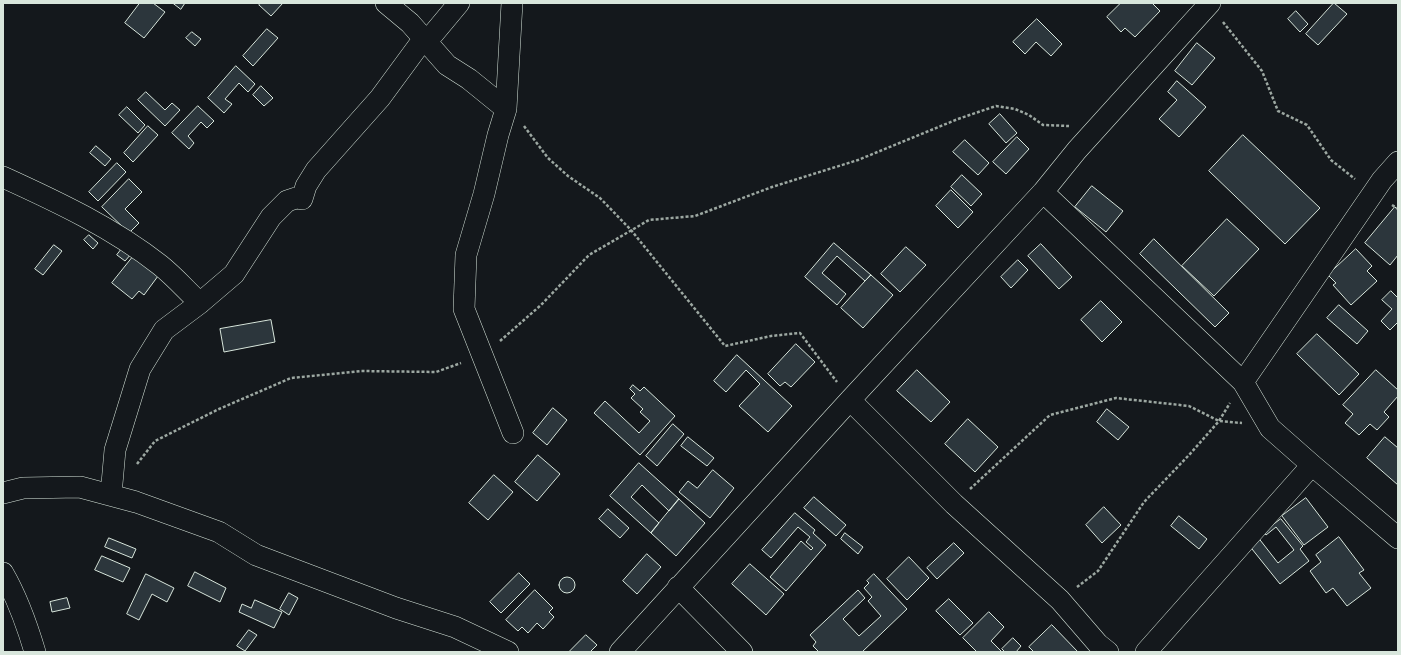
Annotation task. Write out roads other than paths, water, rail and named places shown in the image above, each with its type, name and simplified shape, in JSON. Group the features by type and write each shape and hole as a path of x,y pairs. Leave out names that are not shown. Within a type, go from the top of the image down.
{"street":[{"path":"386,3 410,22 447,65 469,79 506,109"},
{"path":"111,495 115,450 140,369 164,330 200,303 234,274 271,217 287,201 296,198 302,199 306,186 316,170 380,98 419,45 434,33 459,3"},
{"path":"512,3 506,109 498,135 484,194 466,255 464,309 513,433"},
{"path":"620,652 678,587 1043,192 1093,132 1209,4"},
{"path":"1243,382 1373,193 1398,162"},
{"path":"3,178 73,210 121,238 160,265 200,303"},
{"path":"1043,192 1243,382 1270,428 1312,465 1397,534"},
{"path":"850,400 954,504 1060,600 1098,644 1108,652"},
{"path":"1146,652 1312,465"},
{"path":"3,493 23,488 80,487 136,502 219,532 256,555 396,608 455,627 508,652"},
{"path":"3,573 11,586 35,652"},
{"path":"678,587 742,652"}]}
